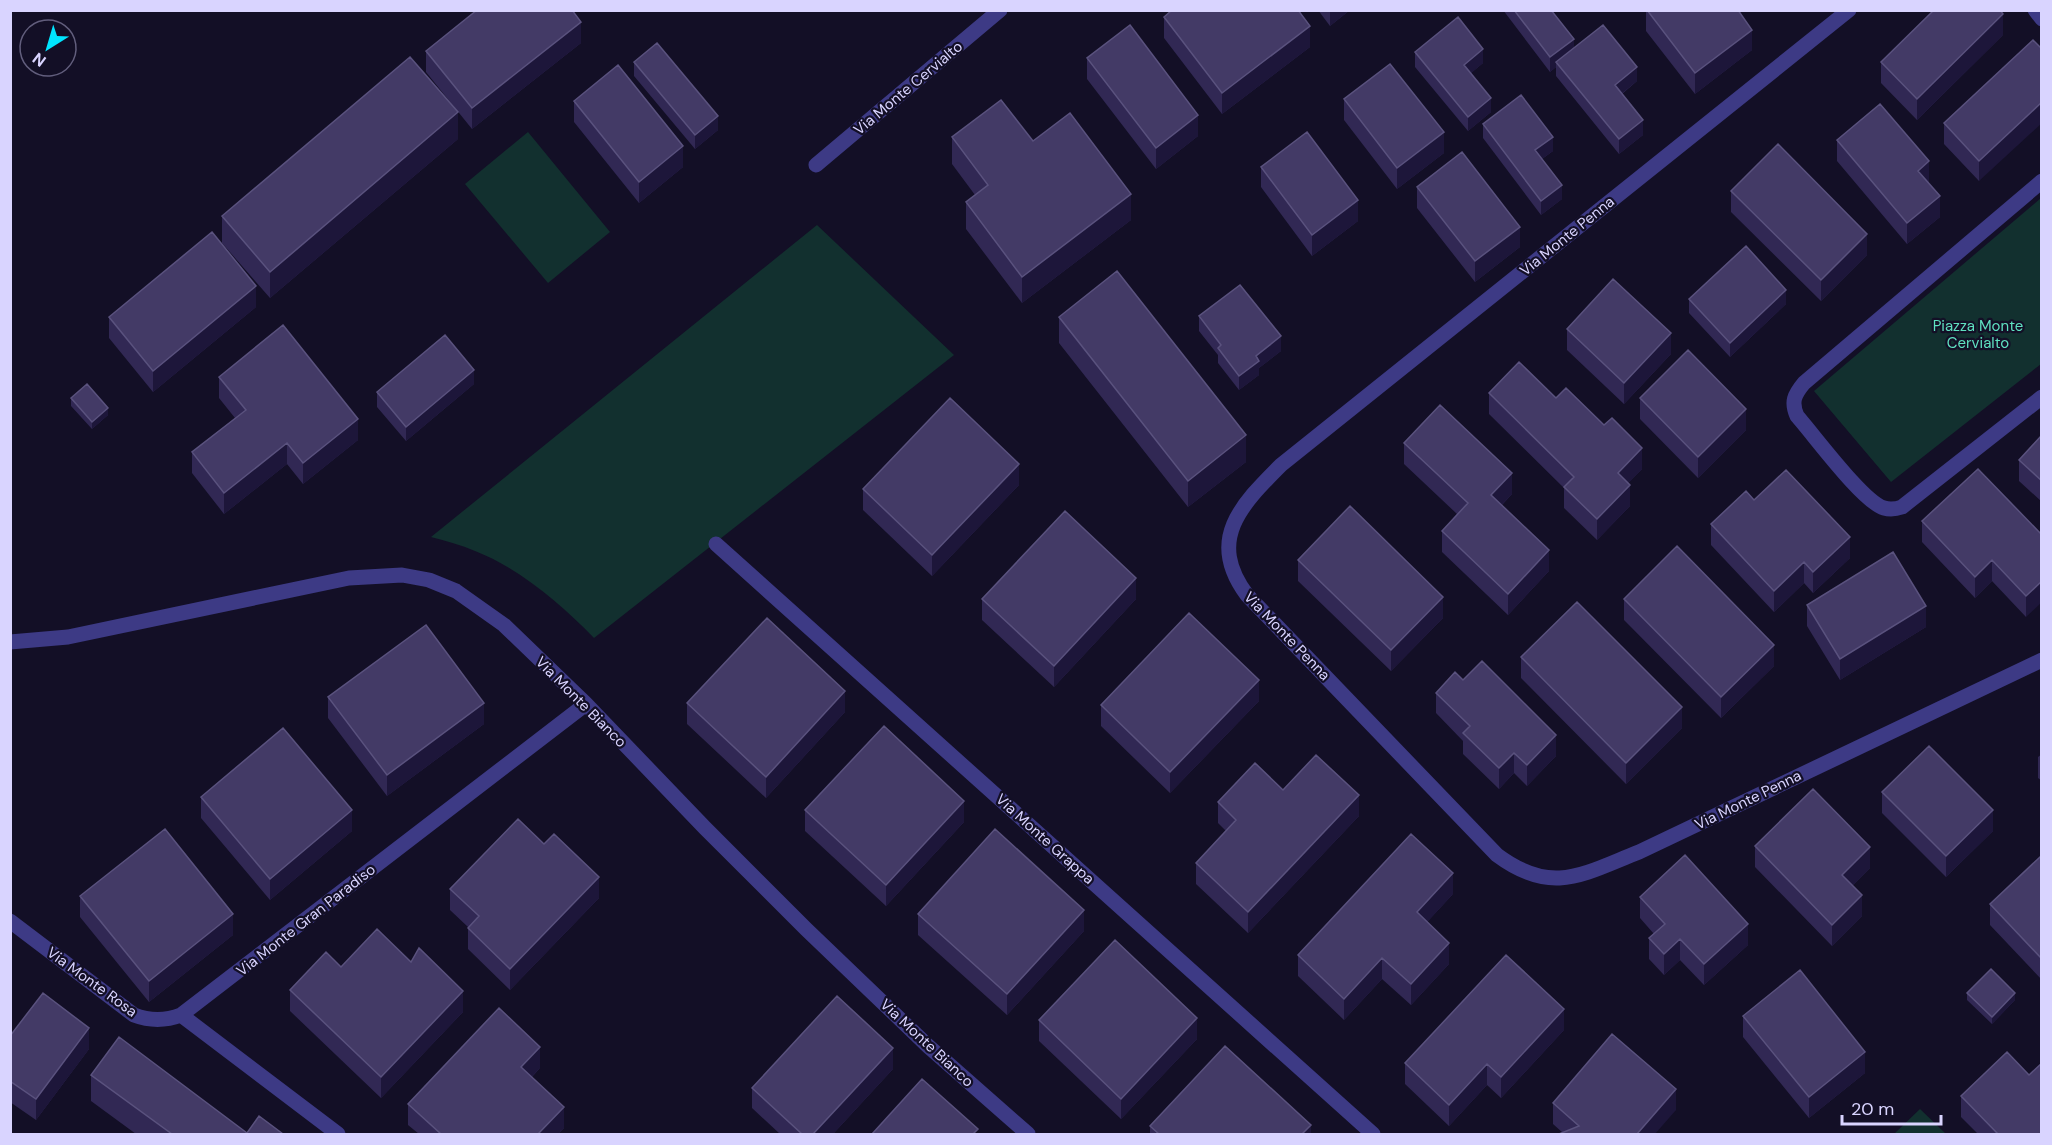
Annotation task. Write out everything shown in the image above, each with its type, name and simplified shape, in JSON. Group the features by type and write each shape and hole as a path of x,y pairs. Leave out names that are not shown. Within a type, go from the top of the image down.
{"street":[{"name":"Via Monte Cervialto","path":"816,165 1000,10"},
{"name":"Via Monte Penna","path":"1849,10 1281,465 1262,484 1237,518 1230,532 1228,560 1234,576 1247,595 1497,855 1522,870 1552,879 1579,876 1639,852 2042,660"},
{"path":"2035,10 2042,19"},
{"path":"2042,181 1803,383 1793,399 1793,406 1797,416 1863,494 1883,508 1893,510 1902,507 2042,396"},
{"name":"Via Monte Grappa","path":"716,543 1373,1134"},
{"name":"Via Monte Bianco","path":"10,642 68,637 349,578 402,575 429,580 456,591 504,625 586,704 705,828 814,936 928,1046 1028,1134"},
{"name":"Via Monte Gran Paradiso","path":"181,1015 586,704"},
{"name":"Via Monte Rosa","path":"10,921 134,1015 158,1020 181,1015"},
{"path":"181,1015 338,1134"}],"green space":[{"path":"528,132 610,232 548,283 465,184"},
{"name":"Piazza Monte Cervialto","path":"2041,198 2041,364 1891,482 1814,391"},
{"path":"817,225 954,355 594,638 554,600 508,567 470,549 431,537"},
{"path":"1920,1109 1946,1134 1894,1134"}],"building":[{"path":"477,10 572,10 581,22 472,108 426,51"},
{"path":"1172,10 1298,10 1310,26 1222,93 1164,17"},
{"path":"1514,10 1551,10 1574,39 1550,57"},
{"path":"1647,10 1738,10 1752,30 1695,73"},
{"path":"1934,10 2000,10 2003,14 1917,99 1881,62"},
{"path":"1458,17 1483,49 1464,65 1491,98 1468,117 1415,52"},
{"path":"1130,25 1198,115 1156,148 1087,58"},
{"path":"1603,25 1637,67 1615,85 1643,120 1619,139 1556,62"},
{"path":"2033,40 2042,49 2042,102 1979,161 1944,123"},
{"path":"657,43 718,116 695,135 634,62"},
{"path":"410,57 458,112 270,272 222,216"},
{"path":"1390,64 1444,132 1397,168 1344,99"},
{"path":"618,65 683,146 639,182 574,101"},
{"path":"1521,95 1553,137 1535,150 1562,185 1541,201 1483,124"},
{"path":"1001,100 1033,141 1070,113 1131,194 1022,277 966,202 988,185 952,137"},
{"path":"1880,104 1929,161 1918,171 1940,196 1907,223 1837,140"},
{"path":"1307,132 1358,200 1312,235 1261,167"},
{"path":"1778,144 1867,234 1821,280 1731,191"},
{"path":"1462,152 1520,227 1475,261 1417,187"},
{"path":"212,232 256,286 153,371 109,317"},
{"path":"1746,246 1786,290 1730,343 1689,299"},
{"path":"1117,271 1246,435 1188,481 1059,317"},
{"path":"1613,279 1671,333 1624,383 1567,329"},
{"path":"1240,285 1281,336 1256,356 1259,361 1239,376 1218,348 1221,345 1199,316"},
{"path":"283,325 358,419 303,463 287,443 224,493 192,452 246,410 219,377"},
{"path":"445,335 474,370 406,427 377,392"},
{"path":"1688,350 1746,409 1698,457 1640,398"},
{"path":"1519,362 1556,398 1566,388 1604,425 1612,418 1642,448 1618,473 1630,485 1597,519 1564,487 1574,477 1489,393"},
{"path":"87,384 108,408 92,422 71,398"},
{"path":"950,398 1019,464 932,555 863,489"},
{"path":"1440,405 1512,473 1491,495 1549,550 1508,594 1442,531 1468,503 1404,443"},
{"path":"2042,435 2042,481 2019,460"},
{"path":"1978,469 2042,535 2042,581 2026,596 1992,560 1975,577 1922,521"},
{"path":"1786,470 1850,537 1813,572 1804,562 1774,591 1711,524 1746,491 1754,500"},
{"path":"1350,506 1443,597 1391,650 1298,560"},
{"path":"1065,511 1136,578 1054,666 982,599"},
{"path":"1677,546 1774,645 1721,697 1624,599"},
{"path":"1893,552 1926,606 1840,659 1807,605"},
{"path":"1577,602 1682,707 1626,763 1521,657"},
{"path":"1189,613 1259,680 1170,772 1101,705"},
{"path":"767,618 845,691 766,777 687,703"},
{"path":"426,625 484,703 387,775 328,697"},
{"path":"1482,661 1556,735 1527,765 1514,753 1499,768 1463,733 1470,726 1436,693 1455,672 1463,680"},
{"path":"884,726 964,801 886,885 805,810"},
{"path":"283,728 352,810 270,879 201,797"},
{"path":"1929,746 1993,810 1946,856 1882,792"},
{"path":"1316,755 1359,795 1248,912 1196,863 1236,820 1218,802 1255,763 1283,790"},
{"path":"1813,789 1870,847 1842,875 1862,895 1832,925 1755,846"},
{"path":"518,819 544,844 554,834 599,877 510,969 468,928 479,916 450,889"},
{"path":"165,829 233,914 149,981 80,896"},
{"path":"995,829 1084,910 1007,994 918,914"},
{"path":"1411,834 1453,873 1417,912 1449,943 1411,984 1382,958 1344,999 1298,955"},
{"path":"1685,855 1748,924 1704,964 1680,939 1664,954 1649,938 1665,924 1640,897"},
{"path":"2040,857 2042,859 2042,959 1990,904"},
{"path":"377,929 411,962 419,948 463,991 381,1077 290,990 326,952 341,967"},
{"path":"1115,940 1197,1018 1121,1099 1039,1020"},
{"path":"1506,955 1564,1009 1501,1077 1487,1064 1449,1105 1405,1063"},
{"path":"1991,969 2015,993 1992,1017 1967,993"},
{"path":"1800,970 1865,1052 1809,1097 1743,1016"},
{"path":"43,993 89,1028 36,1099 10,1081 10,1036"},
{"path":"837,996 893,1048 813,1134 802,1134 752,1088"},
{"path":"499,1008 540,1047 521,1067 564,1107 538,1134 441,1134 408,1104"},
{"path":"1612,1034 1676,1089 1637,1134 1559,1134 1579,1126 1553,1103"},
{"path":"119,1037 247,1133 259,1116 283,1134 172,1134 91,1075"},
{"path":"1225,1046 1311,1125 1302,1134 1159,1134 1150,1126"},
{"path":"2007,1052 2029,1075 2042,1063 2042,1134 1998,1134 1961,1096"},
{"path":"922,1079 978,1129 973,1134 872,1134"}]}
